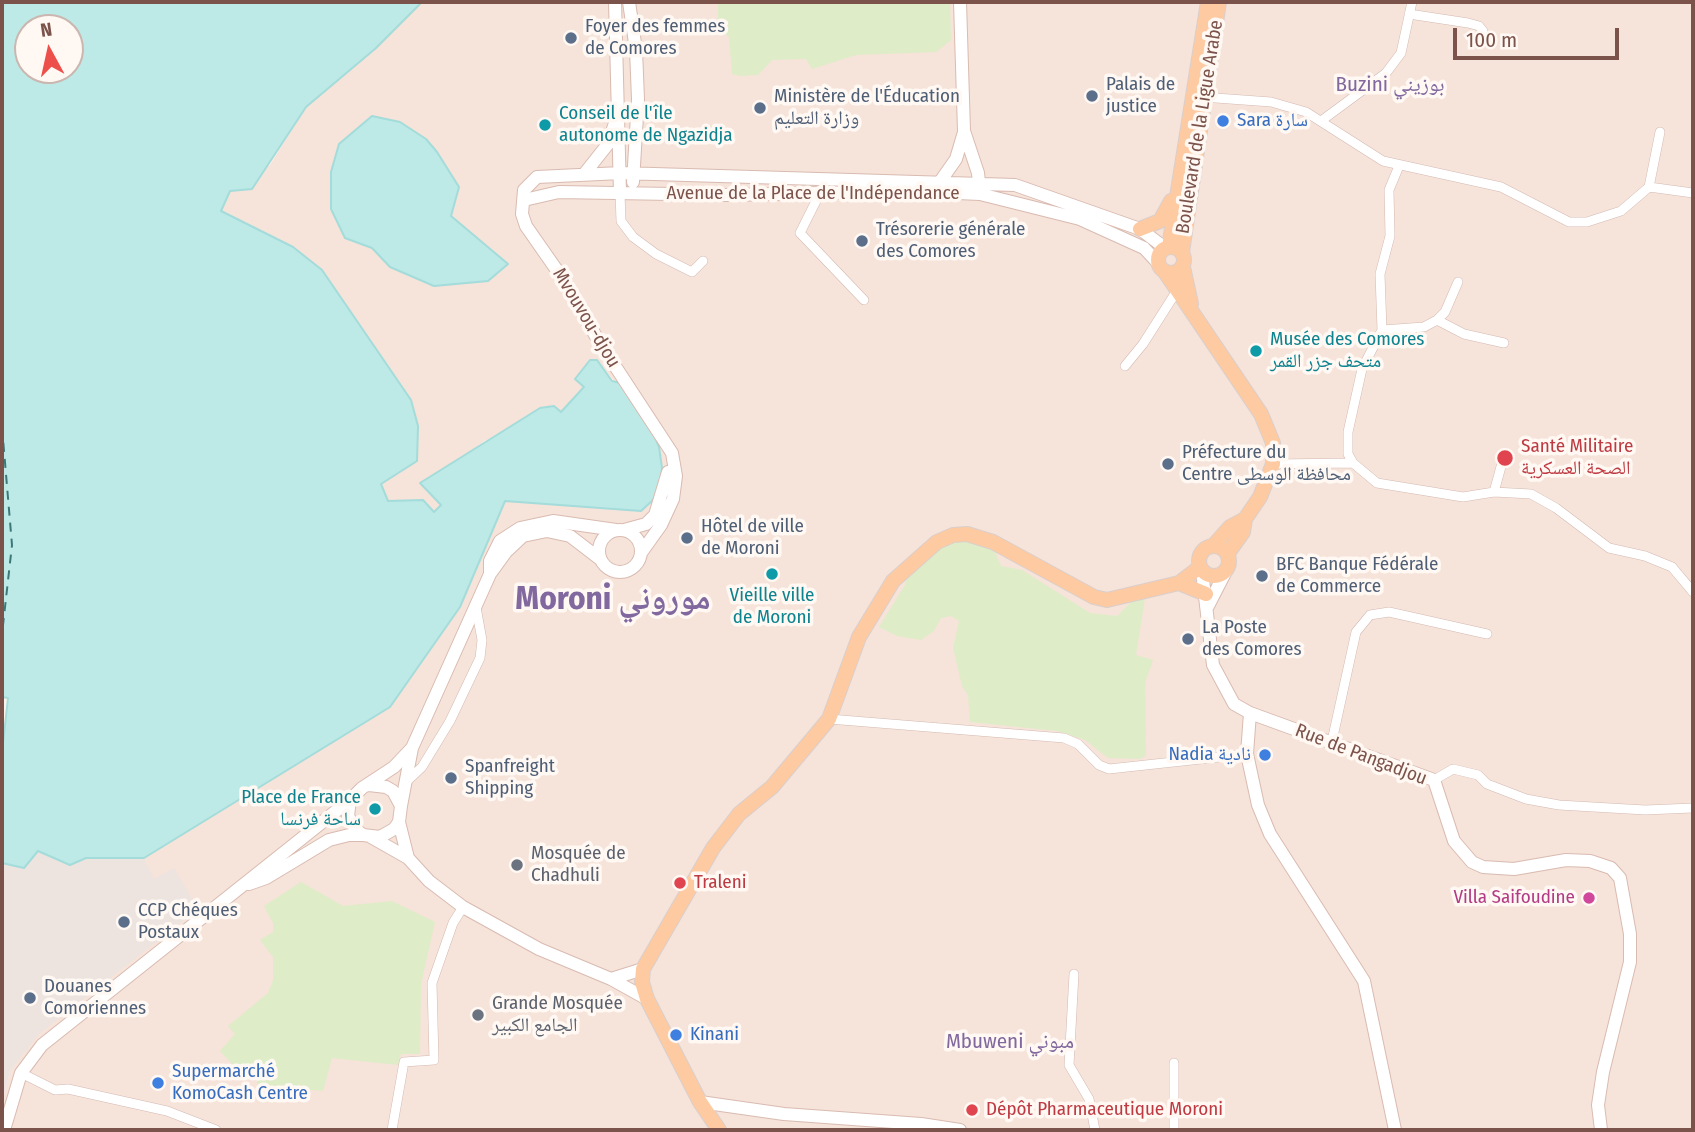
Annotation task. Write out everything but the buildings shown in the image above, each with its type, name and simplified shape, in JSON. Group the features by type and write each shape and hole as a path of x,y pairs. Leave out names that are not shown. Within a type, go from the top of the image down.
{"main road":[{"path":"615,2 619,102 627,174"},
{"path":"627,174 585,173 537,177 527,185 524,200 551,192 626,193 638,99 636,50 629,2"},
{"path":"960,2 964,131 980,188"},
{"name":"Boulevard de la Ligue Arabe","path":"1174,253 1179,176 1200,97 1208,2"},
{"name":"Boulevard de la Ligue Arabe","path":"1174,253 1219,2"},
{"path":"585,173 608,144 619,102"},
{"path":"936,188 956,159 964,131"},
{"name":"Avenue de la Place de l'Indépendance","path":"627,174 823,187"},
{"path":"1140,229 1156,224 1165,216 1179,176"},
{"name":"Avenue de la Place de l'Indépendance","path":"626,193 823,187 1028,188 1140,229 1174,253"},
{"name":"Avenue de la Place de l'Indépendance","path":"980,188 1080,219 1144,248 1162,267"},
{"name":"Mvouvou-djou","path":"524,200 522,214 526,226 563,279 658,435 668,473 660,506 646,524 620,530"},
{"path":"1162,267 1177,272 1174,253"},
{"path":"1174,253 1159,256 1162,267 1268,427 1273,443 1273,464 1260,497 1245,519 1243,532 1228,553 1227,569 1207,600"},
{"path":"1174,253 1192,309"},
{"name":"Mvouvou-djou","path":"641,553 661,525 675,488 672,453 667,441 658,435"},
{"path":"1245,519 1230,527 1214,545 1200,554 1213,665 1234,704 1251,713 1247,754 1258,805 1270,834 1364,981 1395,1130"},
{"path":"408,858 399,822 412,748 476,607 490,574 494,550 500,541 520,528 553,521 620,530 639,541 641,553 635,566 623,572 609,569 600,559 560,531 538,530 514,544 490,574"},
{"path":"600,559 601,540 620,530"},
{"path":"719,1130 700,1102 648,999 642,982 643,969 713,848 740,814 772,787 830,719 859,637 879,602 908,565 937,542 953,535 976,536 993,542 1094,597 1120,598 1179,583 1201,569"},
{"path":"1214,545 1228,553"},
{"path":"1201,569 1217,576 1227,569"},
{"path":"1179,583 1207,600"},
{"name":"Rue de Pangadjou","path":"1251,713 1434,780 1454,841 1472,862 1483,867 1514,869 1566,860 1590,860 1611,868 1620,878 1630,933 1630,962 1603,1072 1598,1105 1601,1130"},
{"path":"4,1130 21,1073 42,1045 350,800 355,793 394,767 412,748"},
{"path":"369,785 386,786 393,791 401,806"},
{"path":"350,800 348,808 351,824 367,836 408,858 429,881 463,907 540,949 611,979 648,999"},
{"path":"242,886 266,878 329,840 388,834 399,822"},
{"path":"611,979 643,969"},
{"path":"700,1102 784,1114 921,1124 960,1130"}],"street":[{"path":"1321,121 1385,73 1401,53 1412,2"},
{"path":"1409,15 1468,23 1479,26 1483,31"},
{"path":"1200,97 1279,104 1306,112 1369,153 1399,166 1501,187 1561,218 1577,222 1620,211 1649,187 1660,131"},
{"path":"1399,166 1389,190 1390,236 1380,274 1382,330 1362,369 1350,421 1348,454 1353,463 1377,483 1463,497 1494,492 1531,494 1556,508 1609,548 1645,556 1672,567 1693,592"},
{"path":"823,187 800,233 864,300"},
{"path":"1649,187 1693,193"},
{"path":"626,193 621,221 633,237 656,254 692,272 703,261"},
{"path":"1382,330 1424,327 1437,320 1445,312 1458,282"},
{"path":"1125,366 1143,344 1178,289"},
{"path":"1437,320 1464,334 1504,343"},
{"path":"1273,464 1353,463"},
{"path":"1494,492 1502,463"},
{"path":"404,783 422,767 450,721 480,658 482,640 476,607"},
{"path":"1332,741 1356,632 1370,615 1389,612 1487,634"},
{"path":"830,719 1064,738 1078,744 1099,765 1109,769 1247,754"},
{"path":"1434,780 1453,769 1478,775 1487,784 1526,799 1559,805 1645,810 1693,808"},
{"path":"393,1130 404,1062 435,1060 432,983 453,923 463,907"},
{"path":"1074,974 1069,1065 1089,1098 1095,1130"},
{"path":"1174,1063 1174,1130"},
{"path":"21,1073 55,1090 68,1089 167,1111 216,1130"}],"shaded area":[{"path":"422,2 1693,2 1693,1130 2,1130 2,1102 10,1071 153,879 144,858 390,707 460,607 505,501 641,511 662,468 659,447 650,425 597,360 584,387 561,412 484,441 465,457 420,483 441,505 434,512 423,500 388,501 293,247 220,211 230,190 270,165 306,107 376,48"},
{"path":"38,851 70,865 86,858 144,858 154,879 174,868 198,909 39,1034 10,1071 2,1102 2,863 24,868"}],"green space":[{"path":"718,2 950,2 951,40 936,52 856,55 812,69 806,59 772,60 758,75 740,76 732,74 729,37 718,27"},
{"path":"956,538 985,542 995,552 1001,566 1022,570 1090,613 1117,616 1136,597 1145,598 1136,655 1153,660 1145,683 1146,756 1139,759 1108,758 1085,740 1057,731 970,722 968,695 962,686 953,648 959,621 951,616 941,618 934,631 921,640 897,636 879,627 905,585 910,569 929,552"},
{"path":"301,882 343,906 392,901 435,922 421,984 420,1054 401,1054 398,1065 332,1058 323,1091 257,1085 258,1070 235,1067 220,1051 235,1034 228,1026 268,993 273,980 273,957 260,940 273,932 273,923 264,906"}],"water":[{"path":"2,2 422,2 376,48 306,107 252,189 230,191 221,211 293,247 322,270 411,400 418,426 417,461 381,484 388,501 423,500 434,512 441,505 420,483 540,408 554,406 561,412 584,387 575,379 590,360 597,360 612,381 624,384 650,425 659,447 662,468 660,487 653,500 641,511 505,501 460,607 390,707 144,858 86,858 70,865 38,851 24,868 2,863 2,752 8,698 2,697"},
{"path":"372,116 400,122 426,139 437,152 459,187 451,216 508,264 488,281 434,286 390,267 372,248 345,238 331,209 331,172 339,144"}],"ferry route":[{"path":"2,427 12,545 2,634"}],"place":[{"name":"Foyer des femmes de Comores","path":"571,38"},
{"name":"Palais de justice","path":"1092,96"},
{"name":"Ministère de l'Éducation وزارة التعليم","path":"760,108"},
{"name":"Sara سارة","path":"1223,121"},
{"name":"Conseil de l'île autonome de Ngazidja","path":"545,125"},
{"name":"Trésorerie générale des Comores","path":"862,241"},
{"name":"Musée des Comores متحف جزر القمر","path":"1256,351"},
{"name":"Santé Militaire الصحة العسكرية","path":"1505,458"},
{"name":"Préfecture du Centre محافظة الوسطى","path":"1168,464"},
{"name":"Hôtel de ville de Moroni","path":"687,538"},
{"name":"Vieille ville de Moroni","path":"772,574"},
{"name":"BFC Banque Fédérale de Commerce","path":"1262,576"},
{"name":"La Poste des Comores","path":"1188,639"},
{"name":"Nadia نادية","path":"1265,755"},
{"name":"Spanfreight Shipping","path":"451,778"},
{"name":"Place de France ساحة فرنسا","path":"375,809"},
{"name":"Mosquée de Chadhuli","path":"517,865"},
{"name":"Traleni","path":"680,883"},
{"name":"Villa Saifoudine","path":"1589,898"},
{"name":"CCP Chéques Postaux","path":"124,922"},
{"name":"Douanes Comoriennes","path":"30,998"},
{"name":"Grande Mosquée الجامع الكبير","path":"478,1015"},
{"name":"Kinani","path":"676,1035"},
{"name":"Supermarché KomoCash Centre","path":"158,1083"},
{"name":"Dépôt Pharmaceutique Moroni","path":"972,1110"}],"district":[{"name":"Buzini بوزيني","path":"1390,85"},
{"name":"Moroni موروني","path":"613,600"},
{"name":"Mbuweni مبوني","path":"1010,1042"}]}
